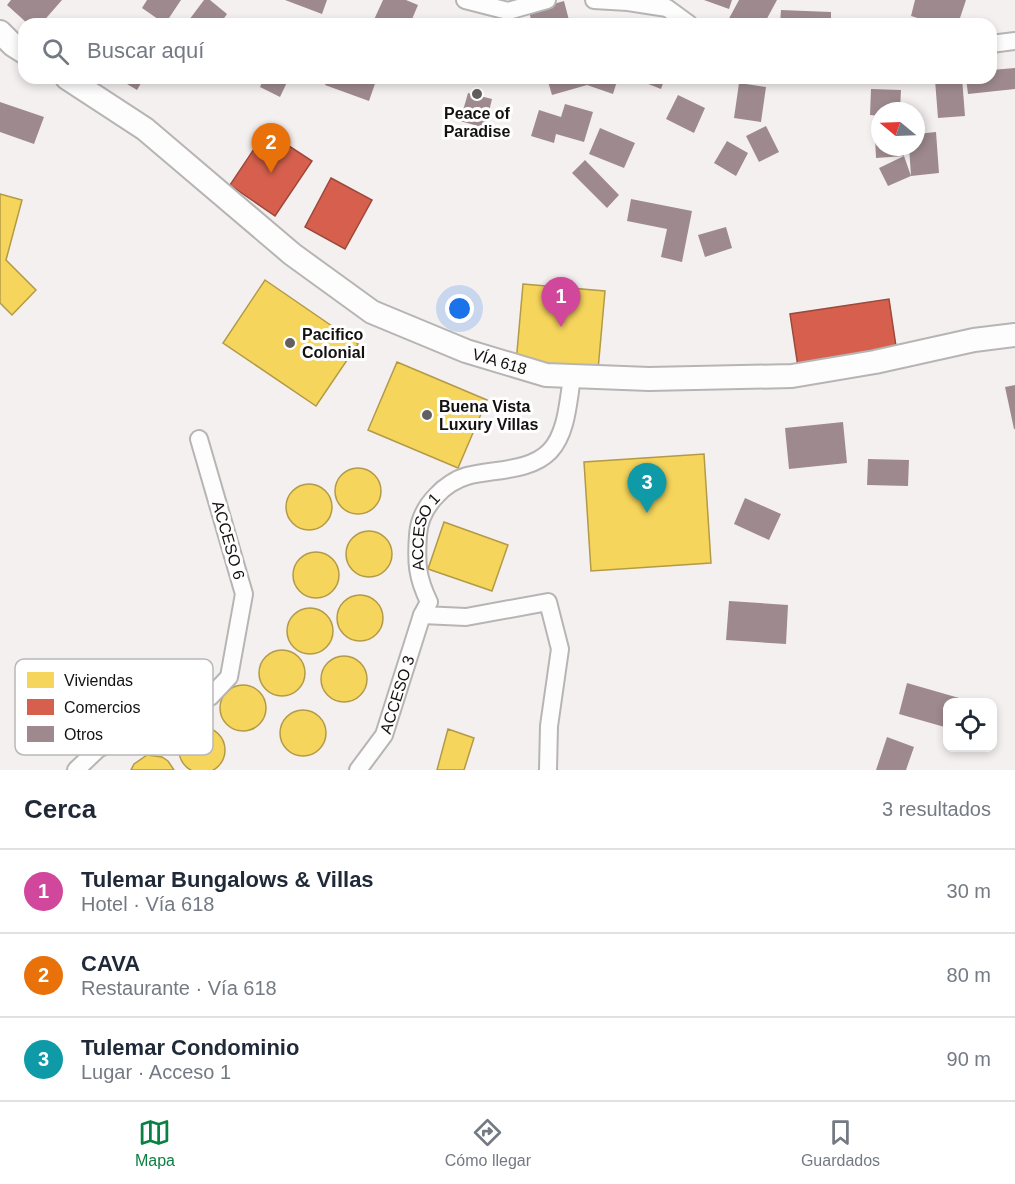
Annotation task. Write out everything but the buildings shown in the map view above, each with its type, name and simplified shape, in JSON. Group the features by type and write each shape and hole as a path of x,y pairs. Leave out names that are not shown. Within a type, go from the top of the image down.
{"street":[{"path":"465,0 508,11 547,0"},
{"path":"594,0 667,8 681,18"},
{"path":"0,32 18,48"},
{"path":"997,43 1015,41"},
{"name":"VÍA 618","path":"76,84 145,129 292,254 372,312 466,351 546,375 572,378 649,379 792,376 874,362 974,340 1015,335"},
{"name":"ACCESO 1","path":"422,615 429,602 421,585 416,565 418,524 427,505 444,488 465,476 527,465 550,452 563,429 572,378"},
{"name":"ACCESO 6","path":"199,439 244,594 229,677 213,694"},
{"path":"422,615 466,617 548,602 560,649 549,726 548,770"},
{"name":"ACCESO 3","path":"358,770 384,735 422,615"},
{"name":"ACCESO 6","path":"76,770 92,755"}],"place":[{"name":"Peace of Paradise","path":"477,94"},
{"name":"CAVA","path":"271,173"},
{"name":"Tulemar Bungalows & Villas","path":"561,327"},
{"name":"Pacifico Colonial","path":"290,343"},
{"name":"Buena Vista Luxury Villas","path":"427,415"},
{"name":"Tulemar Condominio","path":"647,513"}]}
